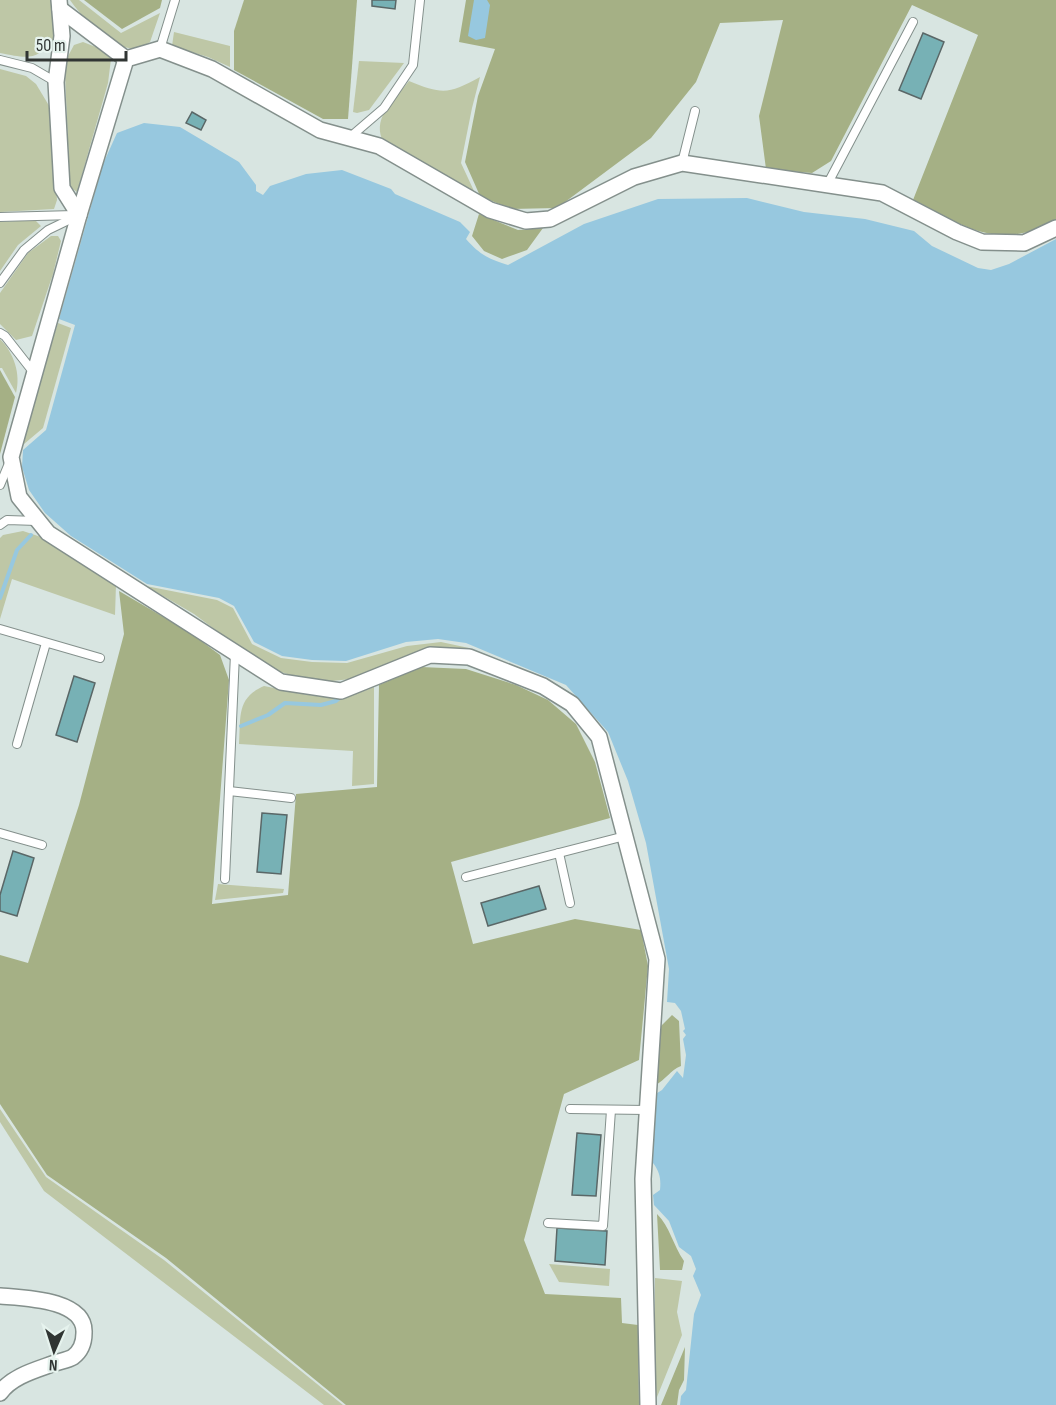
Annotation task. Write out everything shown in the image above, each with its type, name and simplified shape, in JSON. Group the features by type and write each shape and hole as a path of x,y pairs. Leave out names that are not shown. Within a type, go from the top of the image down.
{"street":[{"path":"59,4 126,59"},
{"path":"59,4 62,36 56,82 62,188 79,215"},
{"path":"126,59 160,49 212,69 321,130 379,146 490,210 526,221 550,219 634,177 682,163 882,193 957,232 982,242 1023,243 1056,228"},
{"path":"126,59 79,215 11,457 19,497 48,532 281,682 341,691 430,655 469,657 543,686 572,704 598,737 657,959 643,1179 648,1405"},
{"path":"0,1296 51,1301 78,1315 85,1327 84,1344 73,1357 30,1372 6,1386 0,1393"}],"lane":[{"path":"160,49 175,0"},
{"path":"349,138 384,108 412,65 420,0"},
{"path":"827,185 913,22"},
{"path":"0,60 32,68 56,82"},
{"path":"682,163 695,111"},
{"path":"0,217 79,215"},
{"path":"0,283 24,250 48,230 79,215"},
{"path":"0,333 5,336 34,373"},
{"path":"0,485 11,457"},
{"path":"0,525 7,520 39,521"},
{"path":"0,629 100,658"},
{"path":"16,744 46,643"},
{"path":"225,879 236,654"},
{"path":"229,791 291,798"},
{"path":"0,833 42,844"},
{"path":"466,877 625,836"},
{"path":"559,853 570,903"},
{"path":"570,1109 647,1110"},
{"path":"548,1223 603,1226 611,1110"}],"green space":[{"path":"0,0 52,0 55,38 36,55 24,57 0,53"},
{"path":"70,0 79,0 121,33 160,13 150,42 137,48 128,48 99,32"},
{"path":"84,0 162,0 160,8 122,29"},
{"path":"244,0 357,0 348,119 323,119 234,70 234,31"},
{"path":"466,0 1056,0 1056,221 1035,230 998,235 982,232 949,219 913,200 978,35 912,5 831,161 812,173 766,169 759,116 783,20 720,23 696,82 651,138 557,208 511,209 480,196 465,162 478,96 495,49 459,42"},
{"path":"174,32 230,46 230,67 208,57 172,46"},
{"path":"83,42 101,49 111,59 108,83 77,192 70,187 65,74 67,58 74,45"},
{"path":"359,61 404,63 369,110 357,113 353,112"},
{"path":"0,69 26,76 36,84 51,109 57,200 54,209 0,212"},
{"path":"480,77 461,163 474,191 382,139 380,123 383,115 409,81 430,89 446,91 461,87"},
{"path":"479,214 518,230 543,228 527,250 502,259 484,251 472,236"},
{"path":"35,220 41,226 18,245 0,271 0,222"},
{"path":"51,236 58,236 61,241 53,274 32,336 16,340 0,324 0,293 28,253"},
{"path":"58,323 71,328 43,428 24,444 24,430"},
{"path":"0,339 15,364 18,379 16,393 0,368"},
{"path":"0,370 15,397 0,454"},
{"path":"23,531 41,537 116,585 115,615 12,579 0,619 0,538 3,535"},
{"path":"146,586 217,600 233,608 252,644 281,658 347,663 407,646 441,642 469,648 441,648 419,652 351,679 306,680 275,670 248,654 194,614"},
{"path":"119,591 189,632 220,655 229,680 212,904 288,895 296,794 377,787 379,685 421,667 466,669 516,685 548,700 576,724 595,762 610,818 451,862 473,944 575,919 641,930 648,966 639,1060 564,1094 524,1240 545,1294 621,1298 622,1323 638,1325 639,1405 346,1405 166,1258 47,1175 0,1104 0,955 28,963 79,805 124,634"},
{"path":"264,686 306,695 332,697 346,696 374,687 374,784 352,786 353,751 239,744 240,717 244,703 249,696"},
{"path":"218,884 284,889 283,893 215,900"},
{"path":"672,1015 679,1021 681,1066 655,1085 661,1026"},
{"path":"0,1109 46,1177 164,1260 343,1405 324,1405 44,1191 0,1122"},
{"path":"657,1214 684,1261 682,1270 660,1270"},
{"path":"549,1264 610,1269 609,1286 559,1282"},
{"path":"655,1278 682,1281 677,1312 682,1335 655,1402"},
{"path":"685,1347 684,1380 679,1390 677,1405 661,1405"}],"water":[{"path":"474,0 487,0 490,5 485,38 476,40 468,36"},
{"path":"144,123 180,127 239,162 256,185 256,191 263,195 270,186 306,174 342,170 391,189 395,194 460,222 470,232 466,239 480,253 508,265 584,224 658,199 747,198 804,212 865,219 914,231 932,246 978,268 991,270 1009,264 1056,239 1056,1405 680,1405 681,1396 686,1390 694,1314 701,1295 693,1276 696,1269 691,1256 679,1247 669,1221 654,1205 653,1195 660,1190 660,1182 659,1173 653,1163 654,1095 662,1090 677,1071 683,1078 686,1055 683,1039 686,1035 683,1031 685,1029 681,1011 675,1003 667,1002 669,969 646,843 628,781 608,732 566,685 466,643 438,639 406,642 346,661 282,656 254,642 234,606 219,598 147,584 71,536 45,513 29,490 22,467 23,450 46,430 75,325 59,319 103,164 117,133"}],"building":[{"path":"372,0 396,0 395,9 372,6"},
{"path":"923,33 944,42 921,99 899,90"},
{"path":"192,112 206,120 201,130 186,123"},
{"path":"74,676 95,683 77,742 56,735"},
{"path":"262,813 287,815 281,874 257,872"},
{"path":"13,851 34,858 17,916 0,911 0,895"},
{"path":"539,886 546,909 488,926 481,903"},
{"path":"577,1133 601,1135 596,1196 572,1195"},
{"path":"557,1228 607,1231 605,1265 555,1261"}],"waterway":[{"path":"0,598 17,550 31,535"},
{"path":"241,726 268,715 285,703 321,705 336,701 342,696"}]}
